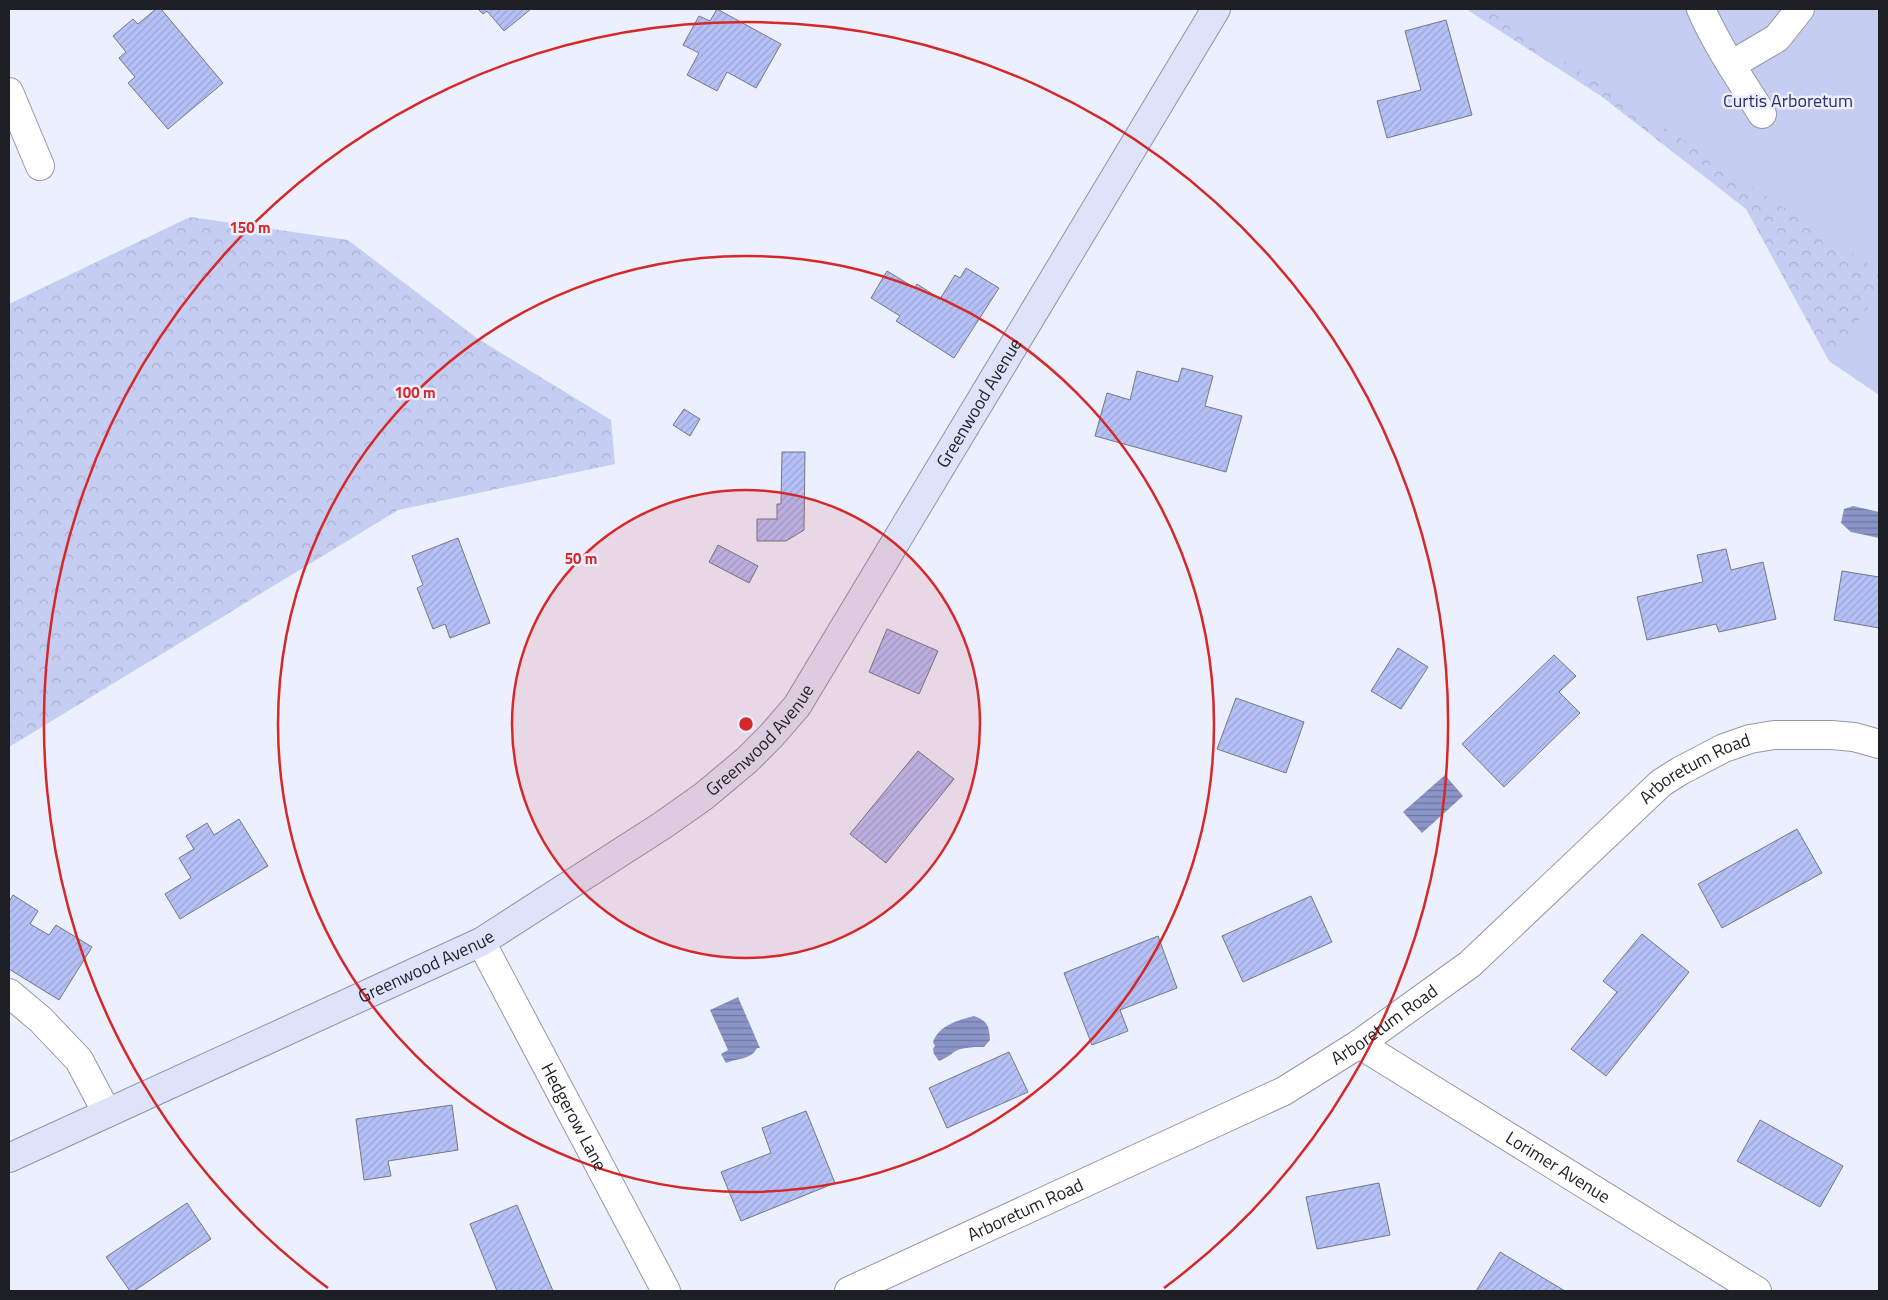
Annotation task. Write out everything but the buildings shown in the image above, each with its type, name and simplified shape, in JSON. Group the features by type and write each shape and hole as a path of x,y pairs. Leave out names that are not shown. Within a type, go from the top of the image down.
{"main road":[{"name":"Greenwood Avenue","path":"9,1158 481,942 663,825 704,796 747,760 797,706 1216,9"}],"street":[{"path":"1701,9 1731,65 1762,114"},
{"path":"1731,65 1777,38 1800,9"},
{"path":"9,92 40,166"},
{"name":"Arboretum Road","path":"849,1291 1284,1091 1359,1044 1470,964 1661,783 1680,771 1724,748 1774,735 1831,734 1854,737 1879,744"},
{"name":"Hedgerow Lane","path":"481,942 666,1291"},
{"path":"9,993 41,1020 78,1060 107,1113"},
{"name":"Lorimer Avenue","path":"1359,1044 1757,1291"}],"green space":[{"name":"Curtis Arboretum","path":"1466,9 1539,9 1879,29 1879,392 1829,361 1746,209 1601,96"},
{"name":"Curtis Arboretum","path":"1486,9 1879,9 1879,271"},
{"path":"190,217 348,240 478,339 611,420 615,464 398,510 9,747 9,304"},
{"path":"1879,292 1879,395 1829,361"}],"shaded area":[{"path":"1853,506 1879,512 1879,538 1851,532 1841,523 1844,509"},
{"path":"1445,775 1463,796 1422,833 1403,812"},
{"path":"738,997 760,1048 757,1048 747,1057 726,1063 721,1054 728,1050 710,1010"},
{"path":"974,1016 987,1025 990,1040 984,1047 961,1049 939,1061 933,1049 935,1046 933,1042 936,1036 950,1024"}]}
